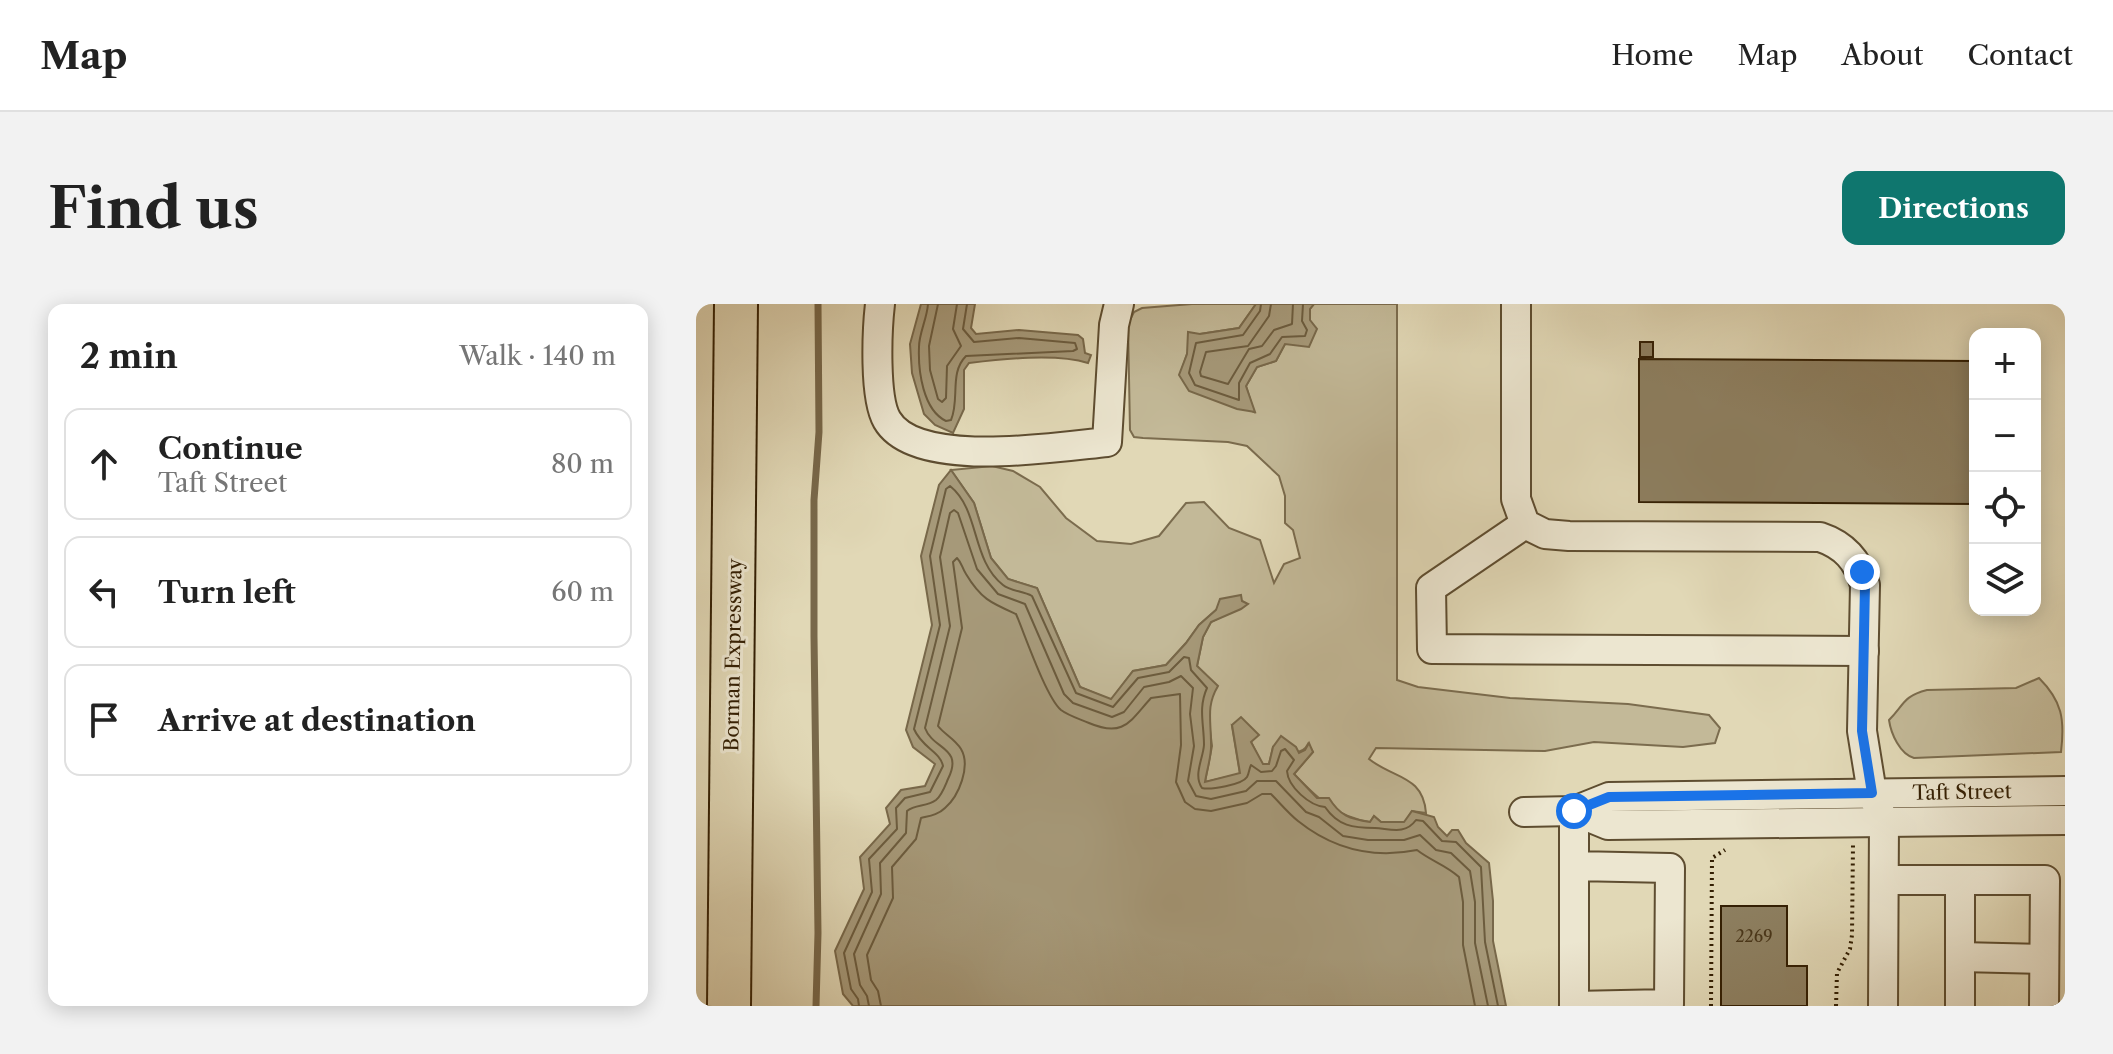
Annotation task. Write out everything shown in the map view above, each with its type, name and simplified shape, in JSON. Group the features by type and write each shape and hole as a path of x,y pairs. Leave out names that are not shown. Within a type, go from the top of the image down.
{"highway":[{"name":"Borman Expressway","path":"729,1006 736,304"}],"street":[{"path":"880,304 880,396 888,421 905,438 916,443 989,452 1107,442 1114,325 1119,304"},
{"path":"1516,304 1516,499 1525,524 1545,534 1804,536 1834,542 1855,561 1865,585 1862,731 1872,793 1884,831 1883,1006"},
{"path":"1525,524 1431,588 1432,649 1864,651"},
{"name":"Taft Street","path":"1524,812 1574,811 1609,797 2065,791"},
{"path":"1574,811 1574,866 1574,1006 1669,1004 1670,868 1574,866"},
{"name":"Taft Street","path":"1574,811 1608,825 1884,831 2065,820"},
{"path":"1884,880 2045,880 2044,1006"},
{"path":"1960,880 1960,1006"},
{"path":"1960,957 2044,959"}],"path":[{"path":"1836,1006 1837,973 1850,949 1852,935 1851,839 1884,831"},
{"path":"1711,1006 1712,858 1732,844"}],"shaded area":[{"path":"1256,304 1239,328 1200,334 1187,354 1180,375 1254,412 1246,386 1257,367 1276,361 1285,344 1310,320 1310,309 1314,304 1397,304 1397,680 1418,687 1510,698 1628,704 1709,715 1720,728 1715,743 1683,747 1594,742 1545,751 1376,748 1369,759 1413,784 1424,801 1426,813 1412,811 1405,822 1381,822 1374,816 1370,822 1337,811 1294,774 1313,752 1308,744 1297,752 1273,747 1269,764 1262,764 1251,742 1232,726 1240,774 1205,782 1212,746 1208,714 1211,698 1206,675 1197,666 1203,637 1211,622 1247,604 1242,601 1216,610 1199,625 1166,665 1133,671 1111,700 1080,687 1037,588 1008,579 991,558 974,503 951,470 992,466 1013,471 1040,487 1066,518 1097,541 1131,544 1159,536 1186,503 1204,502 1229,528 1260,540 1274,583 1284,564 1300,558 1293,530 1285,523 1285,496 1279,476 1247,446 1228,442 1134,437 1130,430 1128,324 1134,312 1142,308"},
{"path":"2039,678 2053,695 2060,711 2061,752 1914,758 1900,748 1892,731 1889,720 1908,698 1919,692 2016,688"}],"water":[{"path":"921,304 975,304 971,328 976,334 1019,330 1078,335 1083,339 1085,353 1091,355 1088,363 1045,358 969,363 964,370 964,409 953,433 935,425 924,414 912,373 910,344"},
{"path":"1256,304 1314,304 1310,309 1310,320 1317,329 1309,347 1285,344 1276,361 1257,367 1246,386 1255,412 1237,409 1189,391 1179,375 1187,354 1188,332 1200,334 1239,328"},
{"path":"951,470 974,503 991,558 1008,579 1037,588 1080,687 1111,699 1133,671 1166,665 1199,625 1216,610 1220,599 1241,595 1242,601 1248,604 1211,622 1203,637 1197,666 1218,686 1211,707 1211,752 1205,782 1240,773 1232,725 1241,717 1259,735 1251,742 1263,764 1269,764 1273,747 1281,736 1299,753 1309,743 1313,752 1294,774 1317,798 1329,798 1346,816 1370,822 1374,816 1381,822 1404,822 1412,811 1434,817 1447,836 1452,830 1458,830 1466,843 1489,863 1493,941 1506,1006 853,1006 843,994 835,951 864,889 860,857 890,824 886,808 901,790 925,786 935,764 913,747 906,730 932,625 921,556 939,485"}],"building":[{"path":"1640,342 1653,342 1653,357 1640,357"},
{"path":"1639,359 1969,361 1969,504 1639,502"},
{"path":"1721,906 1787,906 1787,966 1807,966 1807,1006 1721,1006"}],"waterway":[{"path":"816,1006 814,500 819,432 818,304"}],"route":[{"path":"1574,811 1609,797 1872,793 1862,731 1865,585 1862,572"}]}
